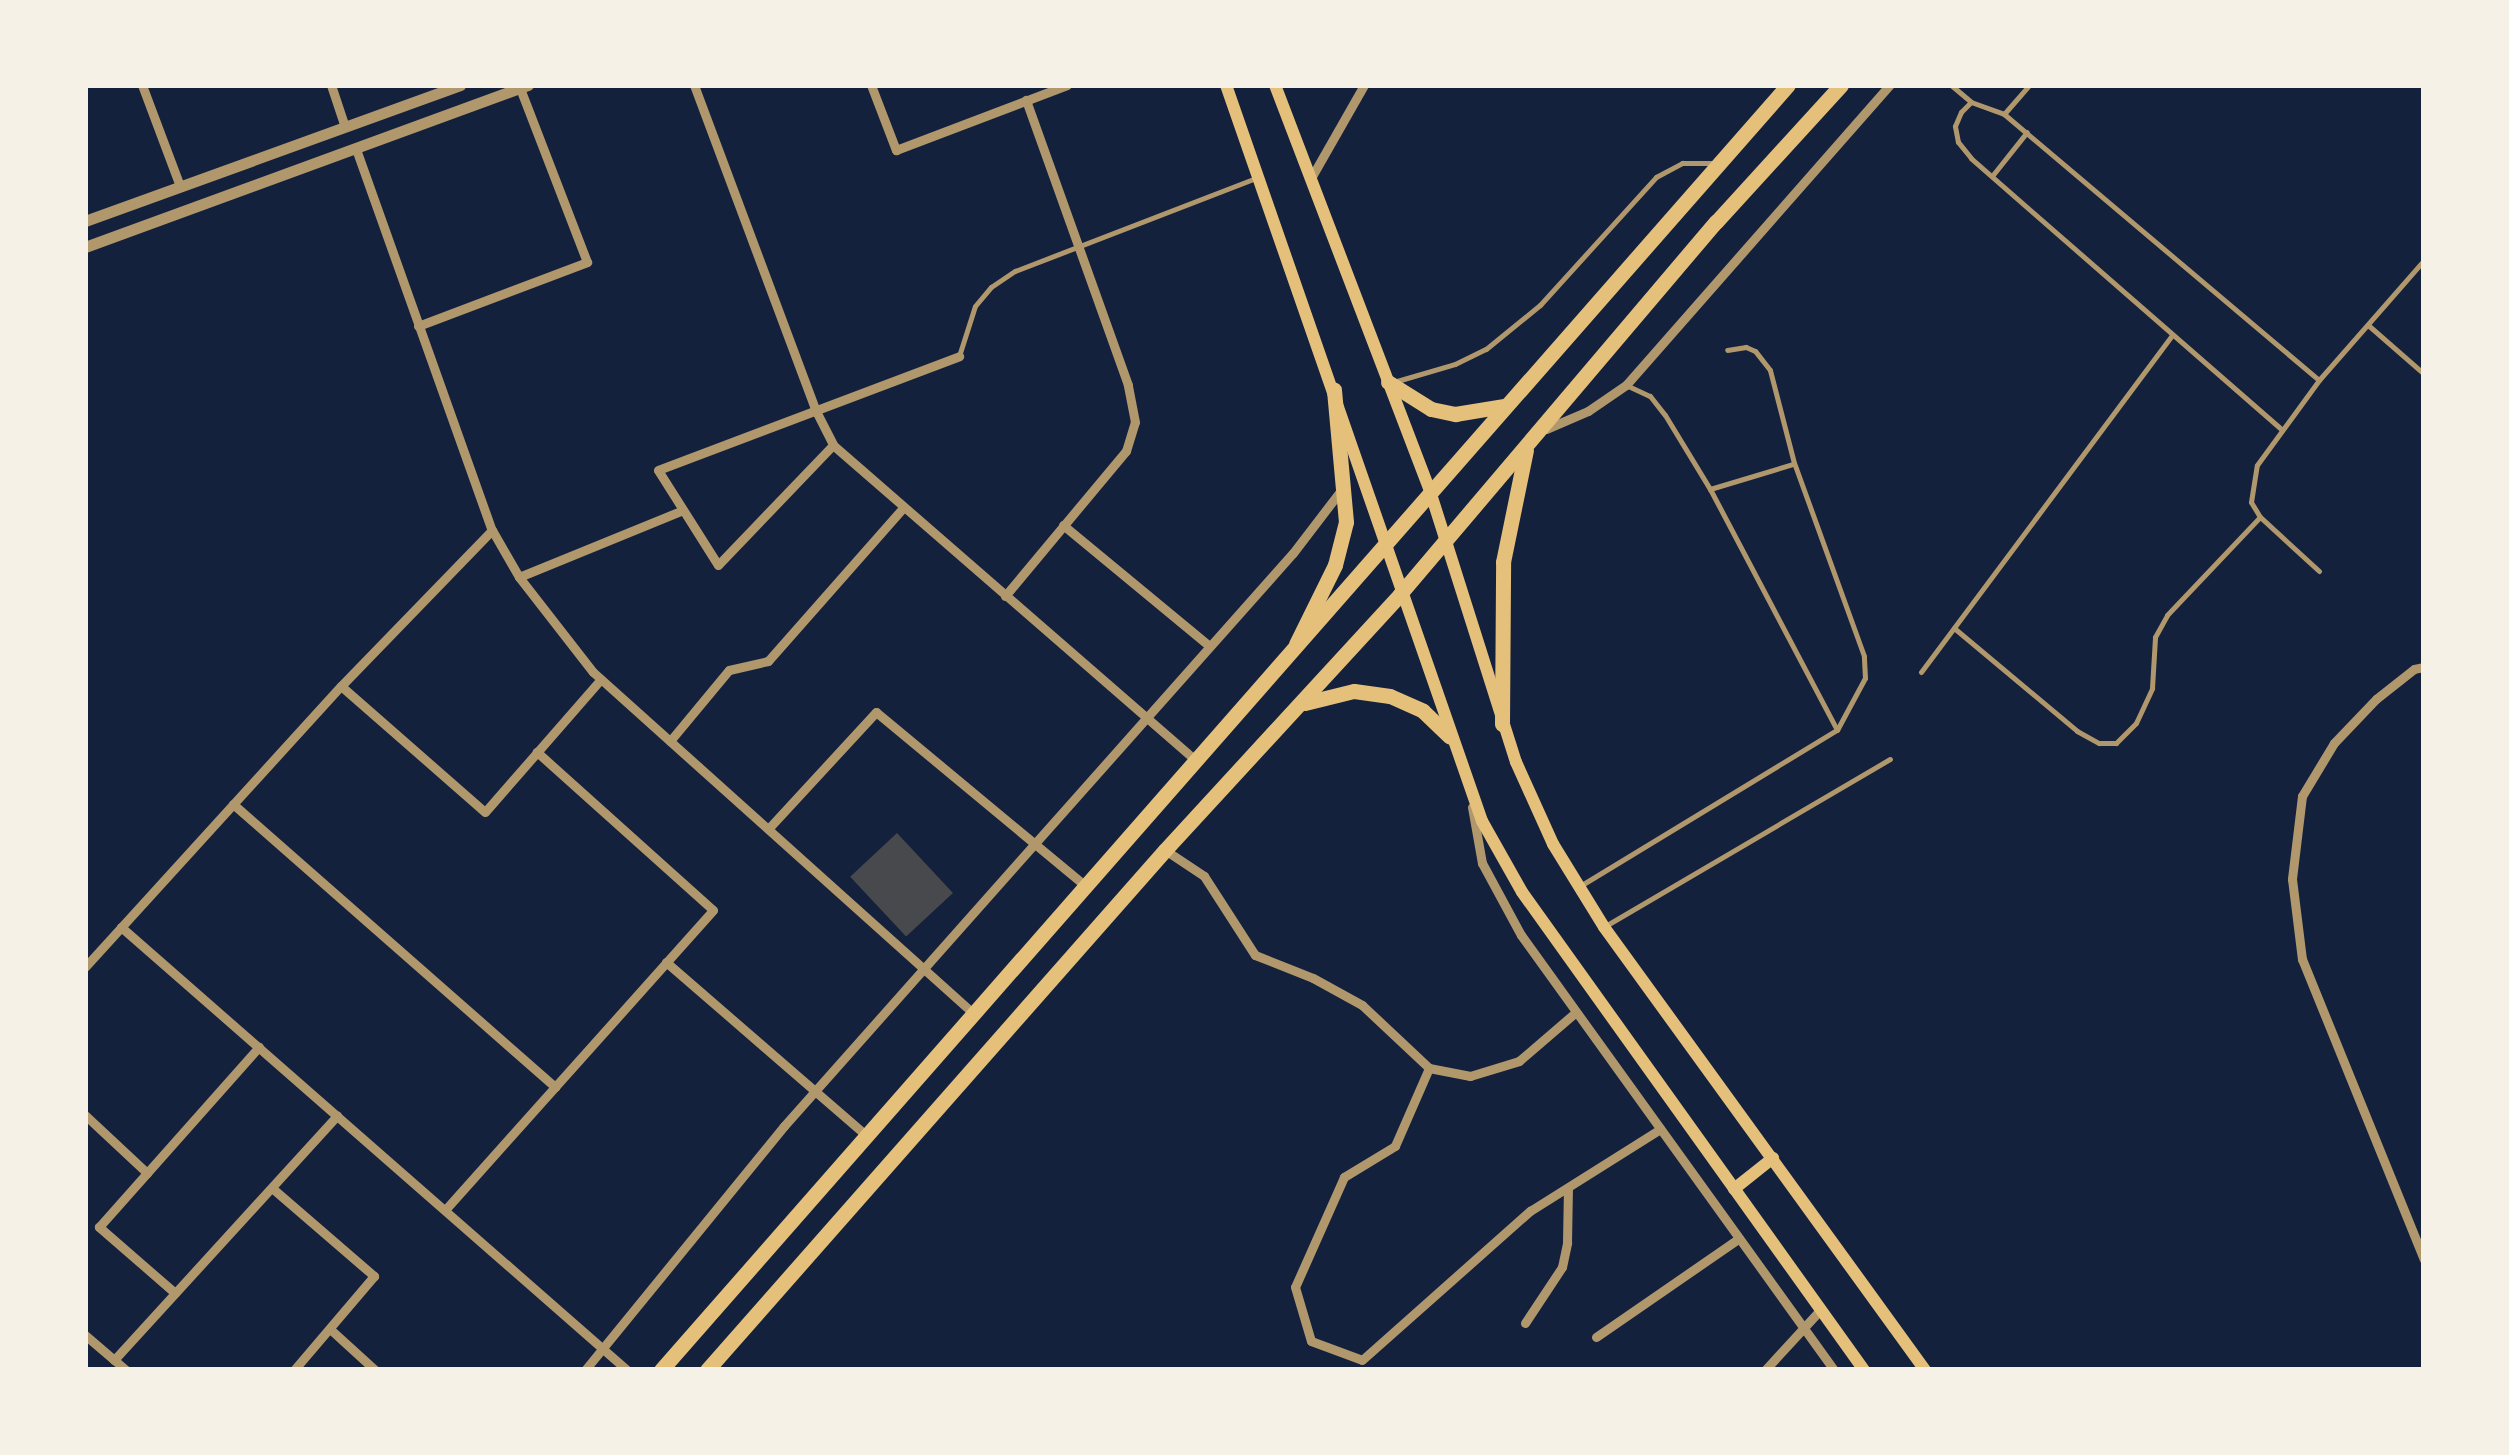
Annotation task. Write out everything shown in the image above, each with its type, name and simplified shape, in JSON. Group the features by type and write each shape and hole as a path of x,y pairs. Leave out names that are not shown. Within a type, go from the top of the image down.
{"main road":[{"path":"1226,85 1482,821 1522,892 1864,1370"},
{"path":"1275,85 1430,491 1502,724 1533,803 1578,887 1604,926 1925,1370"},
{"path":"662,1370 1788,85"},
{"path":"707,1370 1165,850 1400,594 1716,222 1842,85"},
{"path":"1388,382 1430,408 1455,414 1504,406"},
{"path":"1295,652 1304,621 1327,584 1342,546 1344,486 1334,390"},
{"path":"1502,724 1503,562 1526,446"},
{"path":"1301,705 1335,693 1372,692 1407,702 1450,736"},
{"path":"1734,1189 1772,1158"}],"street":[{"path":"142,85 180,186"},
{"path":"331,85 345,127"},
{"path":"85,221 460,85"},
{"path":"694,85 816,410 833,445 1197,763"},
{"path":"871,85 896,150 1068,85"},
{"path":"1310,180 1364,85"},
{"path":"1538,432 1588,411 1626,385 1890,85"},
{"path":"85,247 524,86 587,262 418,326"},
{"path":"1005,596 1126,451 1134,422 1128,385 1026,100"},
{"path":"356,149 492,530 519,577 602,679 974,1014"},
{"path":"833,445 718,565 658,470 959,356"},
{"path":"585,1370 814,1093 1293,553 1344,486"},
{"path":"670,740 729,670 768,661 904,508"},
{"path":"519,577 683,510"},
{"path":"1063,525 1208,645"},
{"path":"85,967 342,686 492,530"},
{"path":"2424,667 2414,669 2376,700 2334,743 2302,796 2292,879 2302,958 2424,1259"},
{"path":"342,686 484,812 602,679"},
{"path":"769,828 876,712 1087,887"},
{"path":"444,1210 713,910 538,752"},
{"path":"1466,780 1482,863 1521,935 1834,1370"},
{"path":"233,804 554,1087"},
{"path":"1165,850 1204,876 1255,955 1313,978 1362,1005 1429,1068 1470,1076 1520,1060 1576,1012"},
{"path":"121,927 628,1370"},
{"path":"666,962 867,1136"},
{"path":"175,1294 98,1228 259,1047"},
{"path":"1429,1068 1395,1146 1344,1177 1295,1287 1311,1341 1362,1360 1530,1212 1660,1129"},
{"path":"85,1115 147,1173"},
{"path":"114,1360 338,1116"},
{"path":"272,1188 374,1276 294,1370"},
{"path":"1525,1323 1562,1267 1567,1244 1568,1188"},
{"path":"1596,1337 1738,1239"},
{"path":"1765,1370 1820,1310"},
{"path":"330,1328 376,1370"},
{"path":"85,1334 126,1370"}],"lane":[{"path":"1951,85 1971,102 2004,114 2027,132 2320,380"},
{"path":"2004,114 2029,85"},
{"path":"1971,102 1956,126 1958,142 2171,336 2280,428"},
{"path":"1992,176 2027,132"},
{"path":"1388,382 1439,370 1486,349 1540,304 1656,178 1682,163 1716,163"},
{"path":"959,356 976,306 991,288 1014,271 1258,178"},
{"path":"2318,571 2260,517 2252,502 2250,484 2280,428 2424,260"},
{"path":"2368,325 2424,374"},
{"path":"1921,672 2171,336"},
{"path":"1578,887 1837,730 1865,678 1864,656 1794,463 1770,370 1746,347 1727,350"},
{"path":"1626,385 1650,396 1666,415 1837,730"},
{"path":"1710,490 1794,463"},
{"path":"1954,628 2077,731 2099,743 2116,743 2136,723 2152,688 2155,637 2167,615 2260,517"},
{"path":"1604,926 1890,759"}],"building":[{"path":"897,833 953,893 906,937 850,877"}]}
